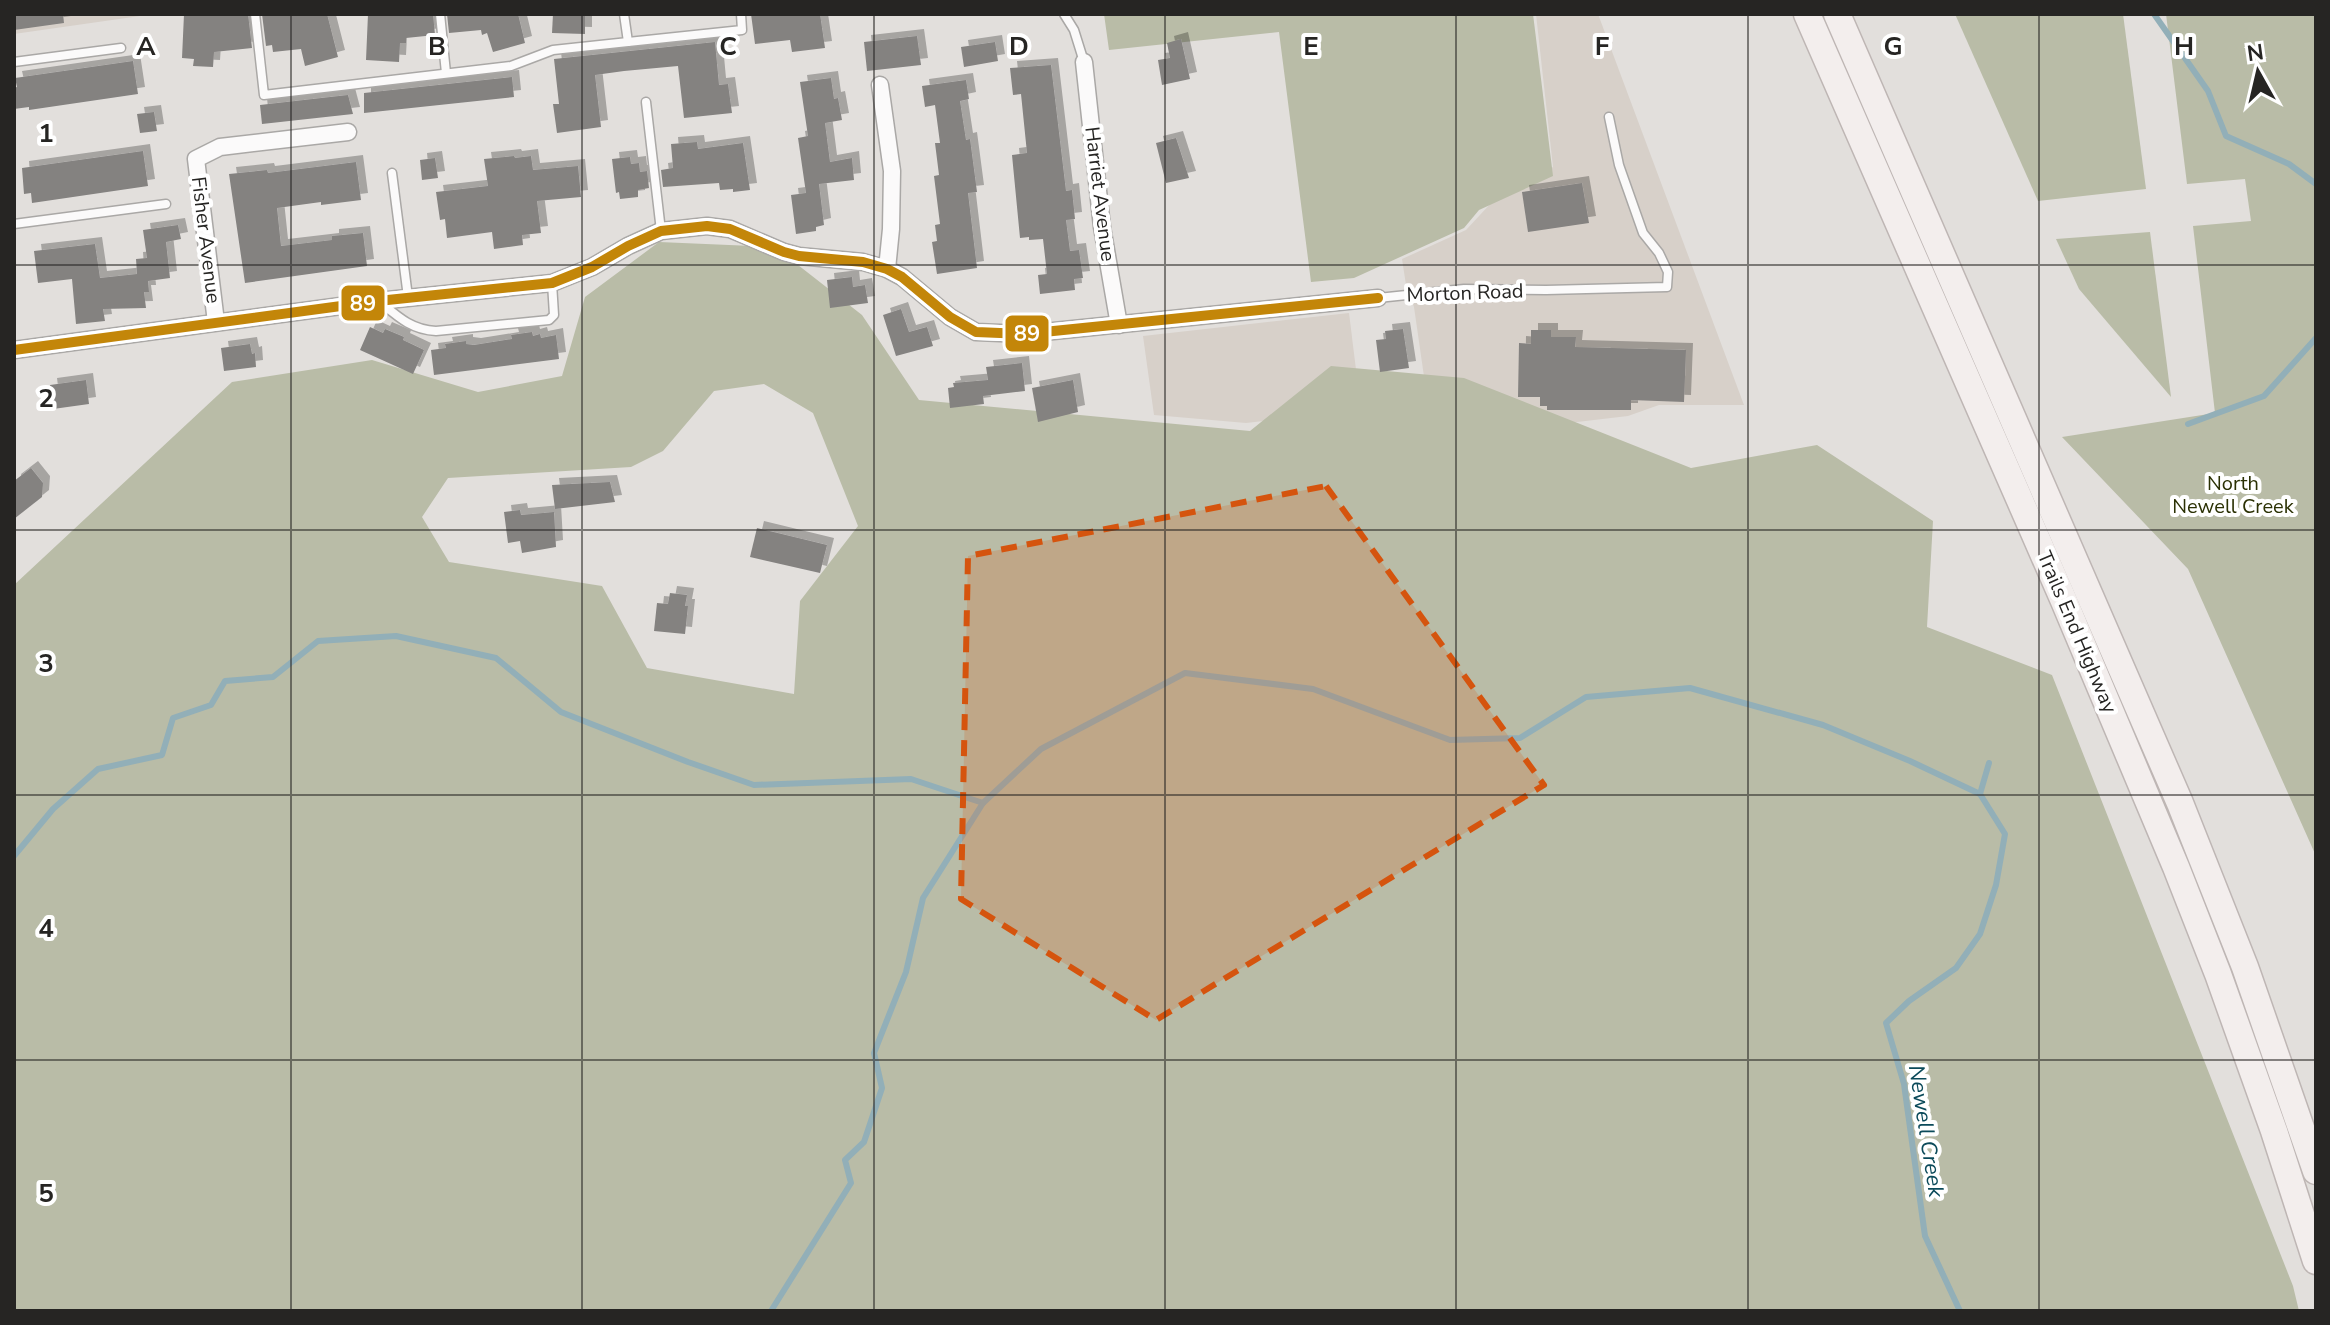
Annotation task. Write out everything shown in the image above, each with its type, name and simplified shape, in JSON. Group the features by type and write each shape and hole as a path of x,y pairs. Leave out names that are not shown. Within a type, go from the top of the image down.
{"highway":[{"name":"Trails End Highway","path":"1807,14 2064,601 2176,867 2274,1131 2316,1261"},
{"name":"Trails End Highway","path":"1837,14 2180,803 2245,967 2316,1171"}],"street":[{"name":"Harriet Avenue","path":"1084,62 1102,227 1119,325"},
{"path":"880,85 892,171 887,269"},
{"name":"Fisher Avenue","path":"216,322 196,159 220,147 348,132"},
{"name":"Morton Road","path":"14,350 408,297 552,283 592,267 661,231 707,226 730,229 799,256 863,262 887,269 902,277 950,317 976,332 1024,334 1378,298"}],"lane":[{"path":"255,14 264,95 511,66 553,50 742,30 741,14"},
{"path":"440,14 446,73"},
{"path":"624,14 628,42"},
{"path":"1064,14 1074,30 1084,62"},
{"path":"14,62 121,48"},
{"path":"646,102 661,231"},
{"name":"Morton Road","path":"1378,298 1464,289 1667,287 1668,272 1659,253 1643,233 1619,165 1609,117"},
{"path":"392,173 408,297"},
{"path":"14,224 166,204"},
{"path":"378,301 403,321 422,331 549,320 554,315 552,283"}],"highlighted area":[{"path":"1326,486 1544,785 1156,1020 961,899 968,556"}],"shaded area":[{"path":"14,14 154,14 14,34"},
{"path":"1536,14 1598,14 1744,405 1659,405 1628,416 1433,439 1414,307 1406,285 1402,259 1466,230 1492,202 1553,167"},
{"path":"1349,313 1361,410 1246,423 1154,415 1143,336"}],"green space":[{"path":"1104,14 1533,14 1553,176 1479,210 1464,228 1354,278 1311,282 1279,32 1109,50"},
{"path":"1955,14 2123,14 2146,189 2038,201"},
{"name":"North Newell Creek","path":"2166,14 2316,14 2316,856 2188,569 2062,437 2215,413 2193,226 2251,221 2245,179 2187,184"},
{"path":"2150,232 2171,397 2079,289 2056,239"},
{"path":"659,242 775,247 862,315 919,400 1250,431 1331,366 1464,378 1691,468 1817,445 1933,521 1927,627 2052,675 2293,1286 2299,1311 14,1311 14,585 232,382 372,360 478,392 562,376 585,297","holes":["764,384 813,413 858,526 800,601 794,694 647,668 602,586 449,562 422,517 448,478 631,467 663,451 714,391"]}],"building":[{"path":"14,14 63,14 64,23 14,30"},
{"path":"184,14 248,14 252,48 214,52 213,67 193,66 194,59 182,58"},
{"path":"262,14 327,14 338,57 305,66 301,49 273,52 272,45 266,46"},
{"path":"368,14 433,14 435,35 406,38 406,43 400,43 399,62 366,60"},
{"path":"447,14 518,14 525,43 493,52 487,33 482,35 481,30 449,33"},
{"path":"553,14 585,14 585,34 552,33"},
{"path":"751,14 820,14 825,48 792,52 790,40 755,44"},
{"path":"917,36 921,65 867,71 864,42"},
{"path":"1181,39 1190,79 1162,85 1158,60 1170,58 1167,43"},
{"path":"715,42 719,85 728,84 732,113 684,118 678,66 624,71 595,75 601,127 557,133 553,104 559,104 554,59"},
{"path":"995,42 998,61 964,67 961,47"},
{"path":"133,61 138,94 29,110 29,107 14,109 15,78"},
{"path":"1051,65 1066,191 1072,190 1075,219 1066,220 1070,251 1079,250 1083,278 1074,279 1075,290 1040,294 1038,275 1047,274 1043,239 1020,238 1012,155 1027,153 1021,94 1013,95 1010,68"},
{"path":"512,77 514,97 364,113 364,93"},
{"path":"831,78 834,99 838,98 842,120 825,123 830,162 852,158 854,180 819,184 824,225 816,227 816,231 796,234 791,195 806,193 798,138 808,136 800,82"},
{"path":"966,80 969,99 960,101 966,140 970,139 977,192 968,193 977,268 937,274 932,242 937,241 935,225 940,224 934,176 939,175 935,143 940,143 935,105 925,107 922,86"},
{"path":"348,95 353,114 262,124 260,105"},
{"path":"154,112 157,131 140,133 137,114"},
{"path":"1176,138 1189,178 1166,183 1156,143"},
{"path":"697,142 698,149 743,143 750,190 720,190 719,183 663,187 661,170 673,168 671,144"},
{"path":"143,151 148,186 32,203 31,193 24,194 22,168"},
{"path":"531,156 533,170 578,166 581,197 537,201 541,233 522,235 523,245 494,249 492,232 447,238 445,219 440,220 436,192 488,186 484,159"},
{"path":"630,157 631,164 639,163 640,172 647,171 649,188 638,190 638,197 620,199 619,192 616,193 612,159"},
{"path":"435,158 438,178 422,180 420,160"},
{"path":"356,162 361,200 277,208 281,246 363,233 367,266 245,283 229,174 267,170 268,173"},
{"path":"1582,183 1589,223 1528,232 1522,192"},
{"path":"178,225 181,239 166,242 170,278 148,281 149,292 144,292 146,308 103,309 105,321 76,324 72,279 38,283 34,251 95,244 100,278 137,274 136,259 147,258 143,230"},
{"path":"852,277 853,287 865,285 868,303 830,308 827,280"},
{"path":"901,309 909,332 927,327 933,346 896,356 883,315"},
{"path":"370,327 404,337 403,340 424,350 413,374 360,350"},
{"path":"1403,329 1409,368 1380,372 1376,340 1386,339 1385,331"},
{"path":"1531,330 1551,330 1551,337 1576,337 1575,347 1686,350 1684,402 1631,400 1631,410 1547,410 1547,406 1540,406 1540,397 1518,397 1519,343 1531,344"},
{"path":"532,332 533,336 540,334 541,338 556,335 559,359 434,375 431,350 446,348 445,344 466,341 466,344 474,345 512,339 511,335"},
{"path":"250,344 252,354 255,353 256,367 224,371 221,348"},
{"path":"1022,363 1025,391 983,396 984,404 950,408 948,388 954,387 953,383 988,380 986,367"},
{"path":"86,380 89,404 53,409 50,385"},
{"path":"1073,380 1078,412 1038,422 1032,388"},
{"path":"31,468 43,483 42,497 14,519 14,481"},
{"path":"610,482 615,502 555,509 552,485"},
{"path":"520,510 521,515 554,512 556,547 522,553 520,541 508,543 504,512"},
{"path":"757,528 827,545 820,573 750,557"},
{"path":"670,593 687,595 685,634 654,631 657,603 668,604"}],"waterway":[{"name":"Newell Creek","path":"2154,14 2208,91 2226,136 2289,164 2316,184"},
{"name":"Newell Creek","path":"2188,424 2264,396 2316,338"},
{"path":"14,856 53,809 98,769 162,755 173,718 211,705 225,681 273,677 318,641 396,636 496,658 561,712 754,785 911,779 983,803"},
{"path":"771,1311 851,1183 845,1160 864,1142 882,1088 874,1053 906,972 923,898 983,803 1041,749 1185,673 1313,689 1450,740 1520,738 1586,697 1690,688 1823,725 1980,794"},
{"name":"Newell Creek","path":"1960,1311 1925,1236 1904,1084 1886,1023 1909,1001 1956,968 1980,934 1996,885 2005,834 1980,794 1989,763"}],"transit line":[{"name":"89","path":"14,350 378,301 552,283 592,267 661,231 707,226 730,229 799,256 863,262 887,269 902,277 950,317 976,332 1024,334 1378,298"}]}
